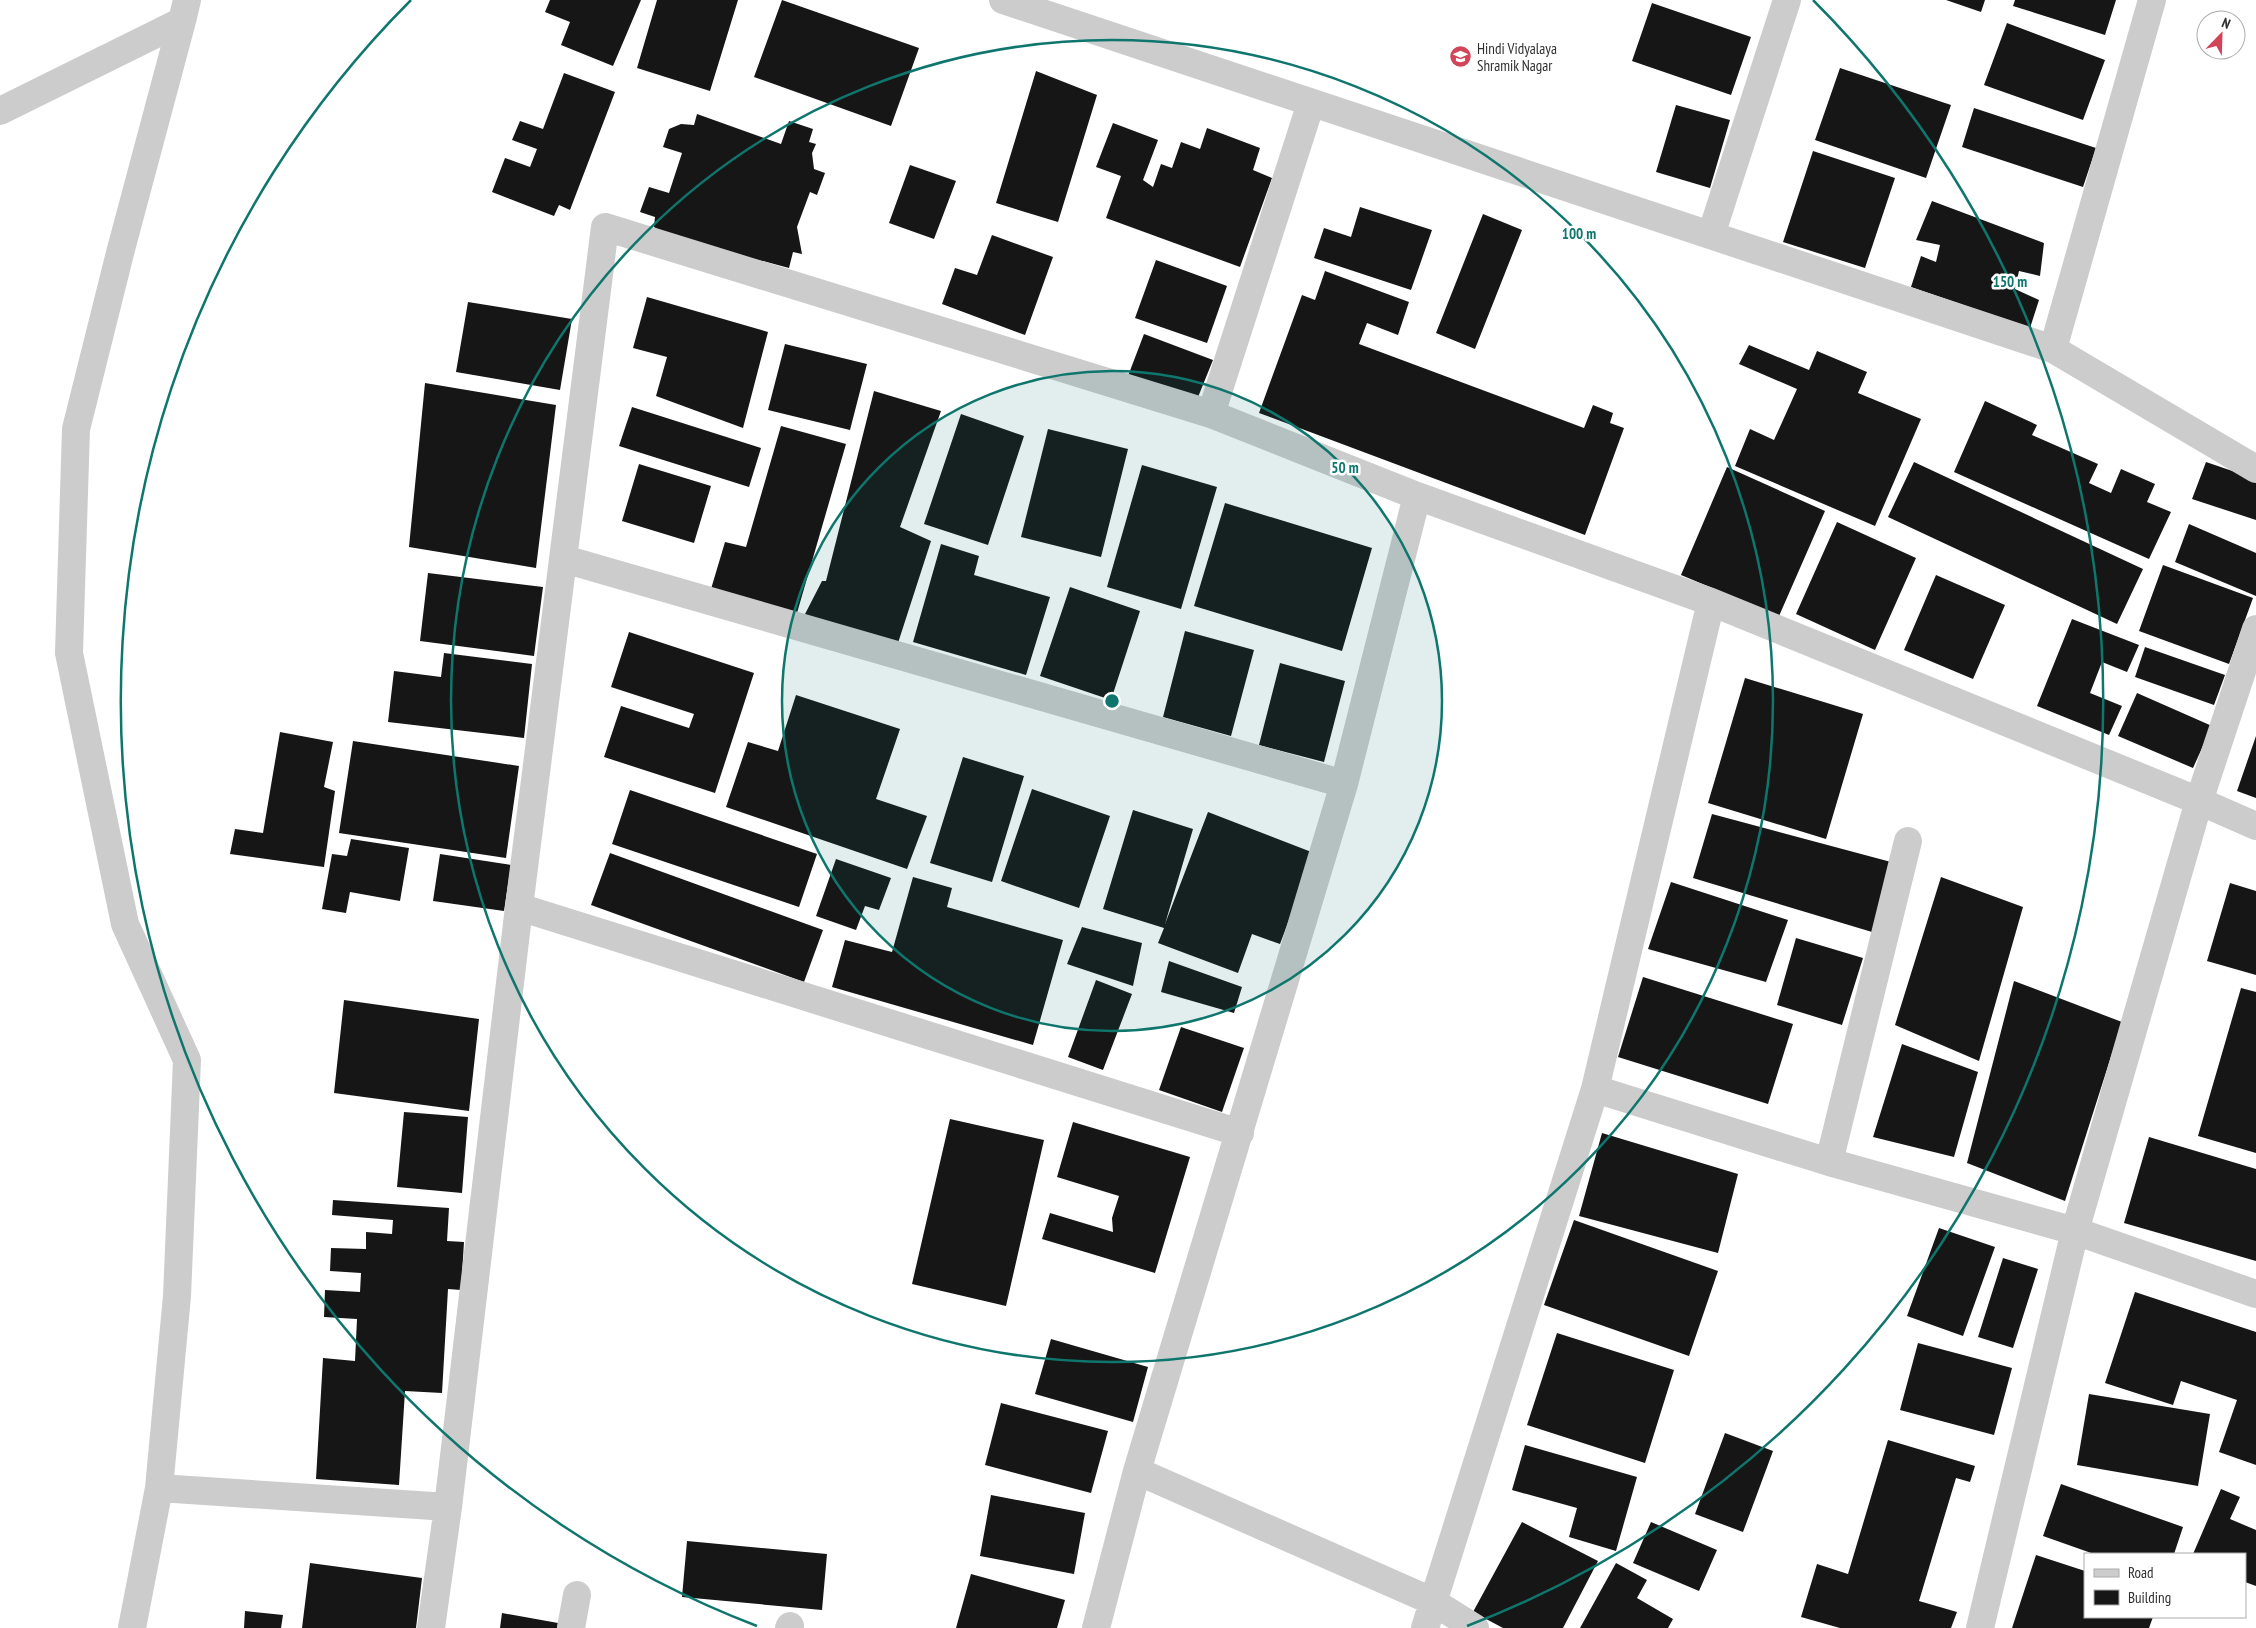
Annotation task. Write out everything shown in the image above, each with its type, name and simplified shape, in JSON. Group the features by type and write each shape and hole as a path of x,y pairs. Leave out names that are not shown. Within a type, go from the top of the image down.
{"street":[{"path":"1003,0 2052,349 2256,469"},
{"path":"1711,235 1787,0"},
{"path":"2052,349 2152,0"},
{"path":"0,111 184,11"},
{"path":"132,1628 160,1488 177,1296 187,1060 125,924 69,653 76,429 184,11"},
{"path":"1211,414 1312,102"},
{"path":"431,1628 448,1508 519,907 605,227 1211,414 1417,496 1712,602 2256,826"},
{"path":"1096,1628 1138,1471 1344,784 1417,496"},
{"path":"564,559 1344,784"},
{"path":"1425,1628 1595,1089 1712,602"},
{"path":"1980,1628 2075,1231 2199,801 2256,629"},
{"path":"1829,1162 1908,840"},
{"path":"519,907 1240,1133"},
{"path":"1595,1089 1829,1162 2075,1231 2256,1294"},
{"path":"1138,1471 1432,1601 1475,1628"},
{"path":"160,1488 448,1508"},
{"path":"571,1628 577,1595"}],"building":[{"path":"550,0 641,0 613,66 561,45 570,22 545,12"},
{"path":"657,0 738,0 710,91 637,68"},
{"path":"782,0 919,48 891,126 754,77"},
{"path":"1946,0 1985,0 1981,12"},
{"path":"2015,0 2116,0 2105,35 2013,6"},
{"path":"1652,3 1751,37 1731,95 1632,61"},
{"path":"2007,23 2105,60 2083,120 1984,85"},
{"path":"1840,68 1951,105 1926,178 1815,140"},
{"path":"1036,71 1097,95 1058,222 996,203"},
{"path":"564,73 615,92 570,210 559,205 554,216 492,192 505,158 530,167 537,149 512,140 520,121 543,129"},
{"path":"1676,105 1730,120 1710,188 1656,172"},
{"path":"1974,108 2096,148 2083,187 1962,147"},
{"path":"697,114 781,144 789,121 813,129 809,142 816,144 812,153 814,169 825,173 817,195 810,192 797,227 802,254 793,252 789,268 668,236 654,227 655,217 640,212 649,187 669,193 682,153 663,147 669,129 681,124 694,125"},
{"path":"1113,123 1158,140 1143,180 1153,187 1161,164 1172,168 1181,142 1200,149 1207,128 1260,148 1253,170 1272,178 1240,267 1106,218 1121,176 1096,167"},
{"path":"1813,151 1895,178 1865,268 1783,242"},
{"path":"910,165 956,181 934,239 889,223"},
{"path":"1932,201 2044,243 2040,276 2019,271 2015,289 2039,300 2030,328 1911,287 1921,256 1936,262 1940,245 1916,240"},
{"path":"1360,207 1432,230 1411,290 1314,258 1324,228 1351,237"},
{"path":"1483,214 1522,230 1475,349 1436,333"},
{"path":"992,235 1053,257 1025,335 942,304 955,268 977,275"},
{"path":"1156,260 1227,286 1207,343 1135,318"},
{"path":"1325,271 1409,302 1398,335 1367,323 1359,344 1584,428 1593,405 1613,413 1610,423 1624,428 1585,535 1259,413 1302,295 1315,300"},
{"path":"647,297 768,332 743,428 656,396 667,357 633,348"},
{"path":"468,302 572,319 560,390 456,372"},
{"path":"1144,334 1213,360 1196,402 1128,376"},
{"path":"785,344 867,364 850,430 768,410"},
{"path":"1749,345 1809,370 1817,351 1867,372 1858,393 1921,419 1875,526 1735,466 1750,429 1774,440 1797,389 1739,364"},
{"path":"425,383 556,405 536,568 409,547"},
{"path":"874,391 941,411 900,527 931,541 898,643 804,616 822,581 826,581"},
{"path":"1985,401 2037,425 2032,435 2098,464 2089,483 2111,493 2121,469 2155,484 2147,502 2171,512 2149,559 1954,472"},
{"path":"632,407 761,448 749,487 619,446"},
{"path":"961,414 1024,436 988,545 924,524"},
{"path":"781,426 846,444 797,613 711,589 725,542 746,547"},
{"path":"1048,429 1128,449 1101,557 1021,537"},
{"path":"1914,462 2143,569 2117,624 1888,517"},
{"path":"2206,462 2256,479 2256,520 2192,499"},
{"path":"639,464 711,486 694,543 622,521"},
{"path":"1142,465 1217,487 1181,609 1107,587"},
{"path":"1727,467 1825,511 1779,616 1681,575"},
{"path":"1225,503 1372,548 1342,651 1194,606"},
{"path":"1837,522 1916,558 1875,650 1796,614"},
{"path":"2189,524 2256,553 2256,596 2175,562"},
{"path":"941,544 979,556 974,575 1050,597 1026,675 913,642"},
{"path":"2163,565 2253,598 2229,664 2139,631"},
{"path":"428,573 543,587 534,656 420,641"},
{"path":"1936,575 2005,605 1973,679 1904,650"},
{"path":"1070,587 1140,611 1111,700 1040,676"},
{"path":"2072,619 2139,645 2127,672 2102,662 2090,693 2122,706 2109,735 2037,706"},
{"path":"1185,631 1254,650 1231,736 1163,717"},
{"path":"629,632 754,673 715,793 604,757 621,706 689,728 694,714 611,687"},
{"path":"2145,647 2225,675 2214,705 2135,677"},
{"path":"444,653 532,664 524,738 388,722 394,671 441,677"},
{"path":"1280,663 1345,681 1324,762 1259,745"},
{"path":"1745,678 1863,714 1826,839 1708,803"},
{"path":"2137,693 2212,726 2193,768 2118,736"},
{"path":"796,695 900,729 876,799 927,816 907,869 726,807 748,742 778,751"},
{"path":"280,732 333,742 324,787 335,791 324,867 230,854 235,829 263,833"},
{"path":"2256,736 2256,798 2237,791"},
{"path":"353,741 519,766 506,858 339,833"},
{"path":"963,757 1024,776 992,882 930,863"},
{"path":"1032,789 1110,816 1079,908 1001,881"},
{"path":"630,790 817,854 799,907 612,844"},
{"path":"1133,810 1193,829 1165,924 1208,812 1314,853 1280,944 1252,934 1238,973 1158,943 1164,928 1103,909"},
{"path":"1712,814 1891,862 1872,932 1693,878"},
{"path":"351,839 409,848 400,901 350,892 346,913 322,909 332,854 347,856"},
{"path":"610,853 823,930 804,982 591,905"},
{"path":"440,854 511,865 504,911 433,901"},
{"path":"836,859 891,878 879,910 865,906 856,930 816,916"},
{"path":"913,877 952,888 947,907 1063,940 1033,1045 832,987 845,940 892,952"},
{"path":"1941,877 2023,907 1979,1061 1895,1025"},
{"path":"1671,882 1788,920 1766,982 1648,949"},
{"path":"2230,883 2256,891 2256,975 2207,961"},
{"path":"1082,927 1142,943 1133,986 1067,964"},
{"path":"1796,938 1863,958 1842,1025 1777,1005"},
{"path":"1169,961 1242,987 1234,1013 1161,992"},
{"path":"1643,977 1793,1024 1768,1104 1618,1057"},
{"path":"1096,980 1132,994 1103,1070 1068,1057"},
{"path":"2014,981 2122,1022 2065,1201 1967,1163"},
{"path":"2241,988 2256,992 2256,1153 2198,1136"},
{"path":"344,1000 479,1019 469,1111 334,1093"},
{"path":"1181,1027 1244,1048 1222,1112 1159,1090"},
{"path":"1902,1044 1978,1072 1954,1157 1873,1137"},
{"path":"404,1112 468,1117 462,1193 397,1187"},
{"path":"950,1119 1044,1140 1006,1306 912,1284"},
{"path":"1073,1122 1190,1157 1155,1273 1042,1239 1050,1213 1113,1232 1112,1218 1119,1196 1057,1177"},
{"path":"1602,1133 1738,1174 1718,1253 1579,1216"},
{"path":"2149,1137 2256,1169 2256,1261 2124,1223"},
{"path":"333,1200 449,1208 447,1241 464,1242 461,1290 448,1289 442,1393 405,1391 399,1485 316,1479 323,1358 355,1361 357,1319 324,1317 325,1290 360,1292 361,1273 330,1271 331,1248 366,1249 366,1232 392,1234 393,1220 332,1215"},
{"path":"1574,1220 1718,1271 1689,1356 1544,1305"},
{"path":"1939,1228 1995,1247 1963,1336 1907,1316"},
{"path":"2003,1258 2038,1269 2013,1348 1978,1337"},
{"path":"2135,1292 2256,1332 2256,1465 2219,1452 2237,1400 2181,1381 2173,1405 2105,1383"},
{"path":"1557,1333 1674,1370 1645,1463 1527,1425"},
{"path":"1051,1339 1148,1367 1133,1422 1035,1394"},
{"path":"1918,1343 2012,1368 1994,1435 1900,1410"},
{"path":"2089,1394 2210,1414 2198,1486 2077,1465"},
{"path":"1001,1403 1108,1431 1091,1493 985,1465"},
{"path":"1725,1433 1773,1451 1743,1532 1695,1514"},
{"path":"1888,1440 1975,1466 1970,1482 1956,1478 1919,1601 1957,1612 1951,1628 1840,1628 1801,1617 1817,1564 1848,1574"},
{"path":"1525,1445 1637,1477 1616,1551 1569,1537 1577,1508 1512,1490"},
{"path":"2061,1484 2183,1527 2174,1553 2091,1553 2043,1536"},
{"path":"2221,1489 2240,1497 2230,1519 2256,1530 2256,1586 2246,1582 2246,1553 2193,1553"},
{"path":"991,1495 1085,1513 1074,1574 980,1556"},
{"path":"1522,1522 1598,1561 1563,1628 1503,1628 1473,1612"},
{"path":"1651,1522 1717,1550 1699,1591 1633,1563"},
{"path":"687,1541 827,1554 822,1610 682,1597"},
{"path":"2036,1555 2084,1571 2084,1618 2153,1618 2149,1628 2012,1628"},
{"path":"310,1563 422,1578 416,1628 302,1628"},
{"path":"1616,1563 1647,1580 1637,1598 1673,1619 1668,1628 1580,1628"},
{"path":"971,1574 1065,1600 1057,1628 956,1628"},
{"path":"245,1611 283,1615 281,1628 244,1628"},
{"path":"502,1613 558,1623 557,1628 500,1628"}],"place":[{"name":"Hindi Vidyalaya Shramik Nagar","path":"1461,57"}]}
